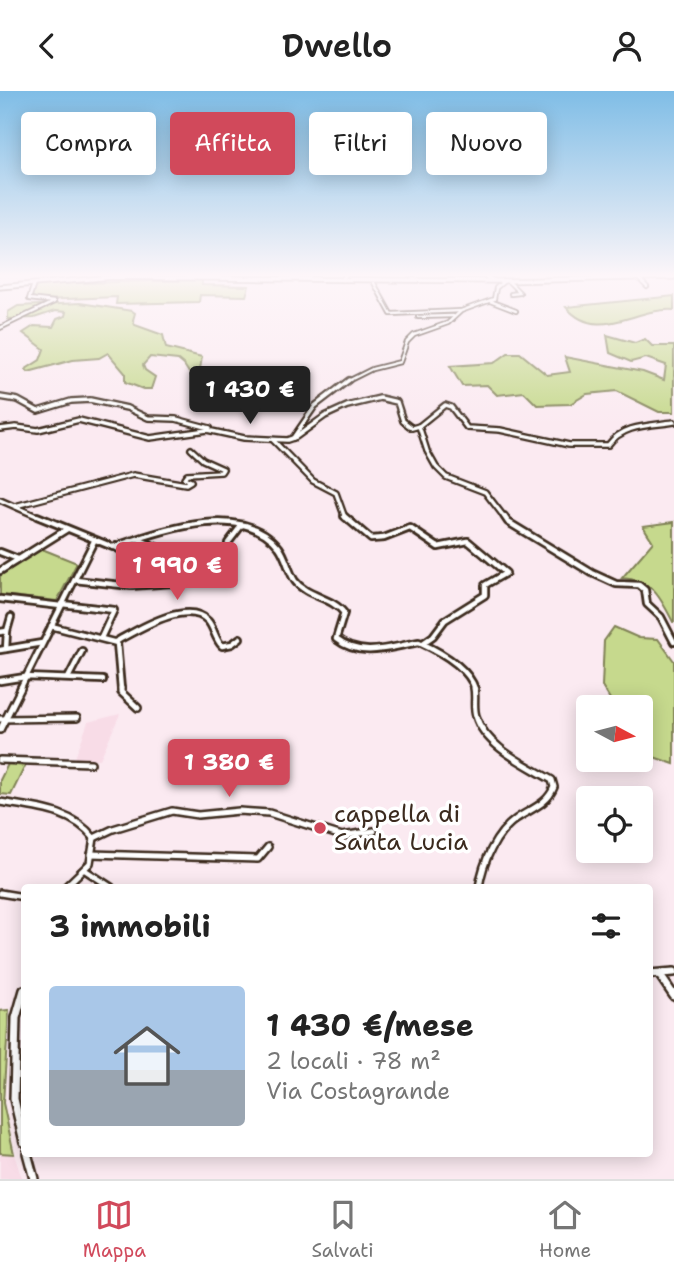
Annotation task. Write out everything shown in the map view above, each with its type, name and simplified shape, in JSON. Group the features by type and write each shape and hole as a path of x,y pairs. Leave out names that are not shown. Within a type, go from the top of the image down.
{"street":[{"path":"293,439 303,421 333,391 364,373 400,362 410,338 422,330 441,325"},
{"path":"0,397 19,400 38,411 71,401 105,402 148,418 176,419 244,438 293,439 332,413 380,398 397,402 401,417 408,426 419,426 440,407 448,405 467,428 596,446 608,445 616,434 634,426 674,422"},
{"path":"0,429 16,427 38,430 79,420 150,438 207,430 222,432"},
{"path":"419,426 431,459 446,477 485,492 508,522 592,573 616,584 639,586 645,590 647,604 661,617 674,642"},
{"path":"115,547 181,525 206,525 219,521 242,525 267,534 283,555 291,575 300,586 339,606 344,613 344,621 336,639 350,649 370,650 423,644 445,620 485,595 485,585 506,573 501,565 484,556 468,541 438,547 410,528 377,540 366,537 342,514 336,493 313,481 272,439"},
{"path":"14,506 98,487 133,475 186,484 191,481 184,478 187,474 222,472 223,469 217,464 202,461 191,449"},
{"path":"1,501 138,559"},
{"path":"75,580 134,586 229,579 227,543 229,536 242,525"},
{"path":"0,571 67,529"},
{"path":"139,539 161,549"},
{"path":"0,730 3,718 94,541"},
{"path":"0,552 18,559"},
{"path":"0,599 114,610 101,638"},
{"path":"115,642 167,617 191,614 208,621 220,646 230,645 240,638"},
{"path":"11,617 3,649 42,643"},
{"path":"51,627 115,642 119,647 117,653 121,692 138,708"},
{"path":"0,632 7,631"},
{"path":"423,644 470,678 475,687 474,714 484,731 500,747 552,780 554,787 548,799 522,814 503,831 482,872 480,884"},
{"path":"68,678 82,651"},
{"path":"0,681 25,677 103,680"},
{"path":"3,718 77,718"},
{"path":"0,759 91,763"},
{"path":"0,802 60,813 78,821 94,838"},
{"path":"94,838 113,829 172,811 198,815 239,811 270,813 342,837 374,831"},
{"path":"67,884 74,876 85,870 92,854 94,838"},
{"path":"92,854 258,859 268,847"},
{"path":"85,870 106,884"},
{"path":"0,893 21,896"},
{"path":"653,974 674,972"},
{"path":"659,974 674,996"},
{"path":"21,1000 16,1018 13,1099 21,1130"},
{"path":"28,1157 34,1179"}],"shaded area":[{"path":"120,714 100,759 75,758 88,722"},
{"path":"0,1153 14,1154 22,1179 0,1179"}],"green space":[{"path":"54,325 135,325 163,335 166,348 202,357 199,375 216,390 193,379 178,360 150,357 143,365 145,370 155,377 151,389 125,382 125,373 108,353 99,358 73,360 28,372 26,369 40,360 44,349 23,333 34,326 53,327"},
{"path":"607,335 635,343 645,339 652,346 674,346 674,412 659,412 617,391 587,394 570,404 537,405 524,392 497,395 487,385 462,386 450,366 494,363 508,353 520,353 547,375 570,372 565,357 643,372 664,380 666,365 646,358 631,362 610,353"},
{"path":"674,522 673,622 654,591 641,582 622,578 653,542 643,526"},
{"path":"42,549 77,563 57,601 0,595 0,576"},
{"path":"614,627 639,638 658,639 674,661 674,764 653,757 653,695 608,695 602,686 604,641"},
{"path":"8,764 25,766 11,795 0,794 0,780"},
{"path":"9,1010 3,1103 14,1154 0,1153 0,1011"}],"place":[{"name":"cappella di Santa Lucia","path":"320,828"}]}
